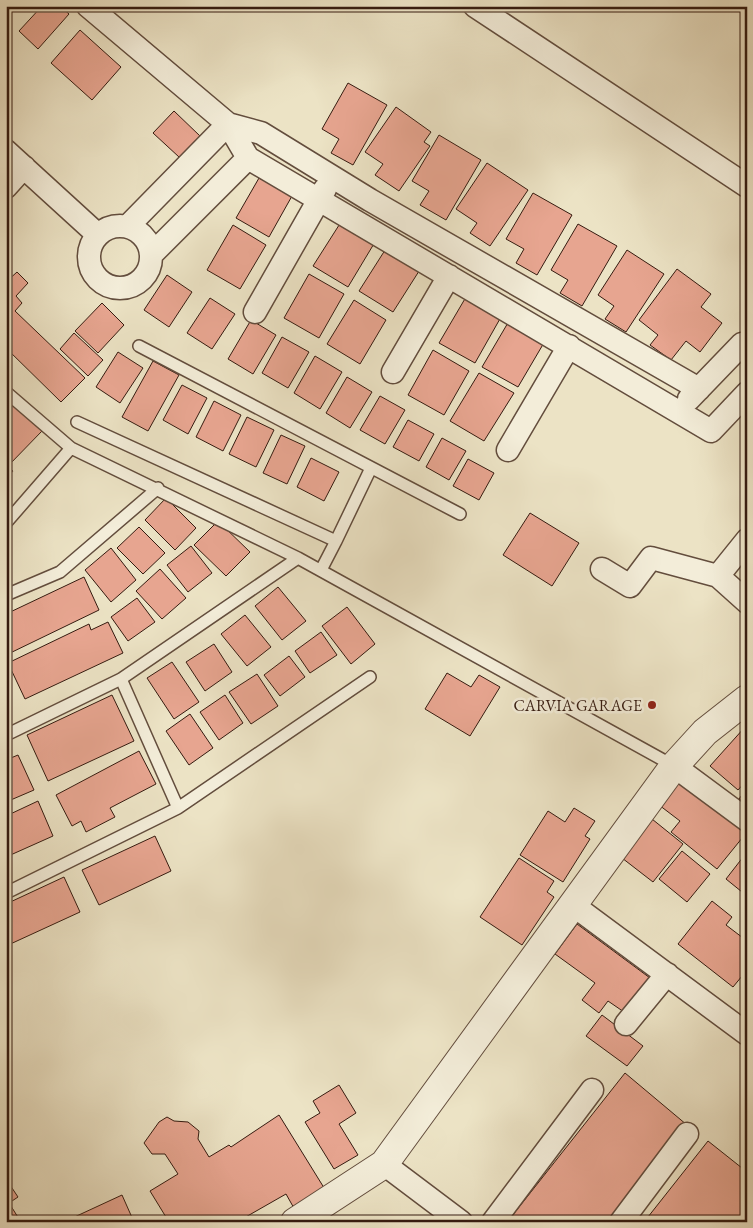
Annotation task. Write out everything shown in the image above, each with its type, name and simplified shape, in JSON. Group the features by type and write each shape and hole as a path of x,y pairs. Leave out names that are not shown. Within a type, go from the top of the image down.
{"street":[{"path":"88,6 228,124 248,158 319,201 711,431 747,394"},
{"path":"475,6 747,186"},
{"path":"228,124 260,133 332,177 699,389"},
{"path":"128,226 144,237 151,255 150,265 139,281 121,288 111,287 103,283 91,268 90,249 98,235 108,228 128,226 228,124"},
{"path":"6,151 98,235"},
{"path":"151,255 248,158"},
{"path":"6,186 24,167"},
{"path":"255,312 332,177"},
{"path":"393,372 449,276"},
{"path":"678,411 742,344 747,348"},
{"path":"508,450 568,346"},
{"path":"718,576 747,540"},
{"path":"602,569 630,586 651,558 718,576 747,602"},
{"path":"295,1222 384,1164 674,766 705,732 747,699"},
{"path":"674,766 747,820"},
{"path":"573,905 747,1034"},
{"path":"626,1024 667,974"},
{"path":"493,1222 592,1090"},
{"path":"621,1222 687,1134"},
{"path":"384,1164 461,1222"}],"lane":[{"path":"139,346 460,514"},
{"path":"6,392 71,448 158,488 321,570 674,766"},
{"path":"77,422 336,541"},
{"path":"6,523 71,448"},
{"path":"321,570 371,468"},
{"path":"6,595 60,572 158,488"},
{"path":"6,735 121,680 298,558"},
{"path":"6,893 178,808 370,676"},
{"path":"121,680 178,808"}],"building":[{"path":"42,6 60,6 69,14 38,49 19,31"},
{"path":"80,30 121,67 92,100 51,63"},
{"path":"348,83 387,105 353,165 331,153 339,139 322,129"},
{"path":"396,107 431,132 424,142 430,146 399,191 375,175 383,164 365,152"},
{"path":"174,111 200,136 179,157 153,133"},
{"path":"439,135 481,160 446,220 420,205 429,191 412,181"},
{"path":"487,163 528,190 490,246 470,233 477,223 456,209"},
{"path":"259,178 292,196 269,237 236,218"},
{"path":"533,193 572,215 537,275 516,263 524,249 506,239"},
{"path":"341,222 375,242 348,287 313,266"},
{"path":"578,224 617,246 582,306 560,293 568,280 551,270"},
{"path":"233,225 266,245 240,289 207,270"},
{"path":"387,247 421,268 393,312 359,291"},
{"path":"627,250 664,274 626,332 605,319 614,306 598,295"},
{"path":"677,269 711,294 701,307 722,323 700,352 686,341 671,360 650,345 658,335 639,320"},
{"path":"17,272 28,283 16,296 22,303 15,311 85,378 61,402 6,348 6,282"},
{"path":"309,274 344,294 319,338 284,318"},
{"path":"167,275 192,292 169,327 144,310"},
{"path":"466,297 501,317 475,363 439,343"},
{"path":"210,298 235,314 212,349 187,333"},
{"path":"354,300 386,320 360,364 327,344"},
{"path":"102,303 124,325 98,353 75,331"},
{"path":"251,320 276,335 253,374 228,359"},
{"path":"509,321 545,341 518,387 482,367"},
{"path":"74,333 103,360 88,376 60,349"},
{"path":"282,337 309,352 288,388 262,373"},
{"path":"433,350 469,371 444,415 408,395"},
{"path":"118,352 143,368 120,403 96,387"},
{"path":"315,356 342,372 320,409 294,393"},
{"path":"153,361 179,375 148,431 122,417"},
{"path":"479,373 514,393 484,441 450,421"},
{"path":"347,377 372,392 350,428 326,413"},
{"path":"182,385 207,398 188,434 163,420"},
{"path":"380,396 405,410 385,444 360,430"},
{"path":"214,401 241,415 223,451 196,437"},
{"path":"14,405 42,431 8,466 13,471 6,479 6,413"},
{"path":"247,417 274,430 256,467 229,454"},
{"path":"408,420 434,434 419,461 393,447"},
{"path":"281,435 305,446 287,484 263,473"},
{"path":"442,438 466,451 449,480 426,467"},
{"path":"311,458 339,472 324,501 297,487"},
{"path":"468,459 494,473 479,500 453,486"},
{"path":"166,498 196,528 175,550 145,520"},
{"path":"530,513 579,543 552,586 503,555"},
{"path":"218,521 250,552 226,576 194,545"},
{"path":"139,527 165,553 143,574 117,548"},
{"path":"191,546 212,573 188,592 167,565"},
{"path":"111,548 136,580 111,602 85,570"},
{"path":"160,569 186,598 162,619 136,591"},
{"path":"84,577 99,610 6,655 6,614"},
{"path":"278,587 306,621 282,640 255,606"},
{"path":"137,598 155,622 128,641 111,617"},
{"path":"347,607 375,644 351,664 322,626"},
{"path":"245,615 271,647 247,666 221,634"},
{"path":"108,622 123,653 25,699 8,663 89,624 91,630"},
{"path":"321,632 337,655 310,673 295,651"},
{"path":"214,644 232,672 205,691 186,662"},
{"path":"289,656 305,677 280,696 264,675"},
{"path":"172,662 199,702 174,719 147,678"},
{"path":"447,673 471,687 479,675 500,687 470,736 425,709"},
{"path":"257,674 278,706 251,724 229,692"},
{"path":"112,695 134,741 48,781 27,735"},
{"path":"225,695 243,723 219,740 200,712"},
{"path":"190,714 213,748 189,765 166,731"},
{"path":"745,727 747,729 747,780 738,790 710,766"},
{"path":"139,751 156,784 110,808 115,817 86,832 81,821 72,826 56,795"},
{"path":"18,755 34,790 6,802 6,760"},
{"path":"680,778 747,832 717,869 671,832 680,821 659,805"},
{"path":"747,788 747,805 739,799"},
{"path":"38,801 53,836 6,857 6,816"},
{"path":"574,808 595,821 585,836 590,839 563,882 520,855 548,811 565,822"},
{"path":"652,819 683,844 653,882 622,858"},
{"path":"155,836 171,871 99,905 82,870"},
{"path":"682,851 710,874 687,902 659,879"},
{"path":"747,852 747,896 726,879"},
{"path":"519,858 554,881 547,892 554,897 522,945 480,917"},
{"path":"64,877 80,912 6,946 6,904"},
{"path":"712,901 732,917 726,925 747,941 747,970 733,987 678,944"},
{"path":"577,924 650,978 624,1012 608,1001 599,1013 582,1000 595,983 555,954"},
{"path":"602,1015 643,1046 627,1066 586,1036"},
{"path":"625,1073 687,1125 608,1222 508,1221"},
{"path":"339,1085 356,1113 339,1124 358,1155 334,1169 305,1122 320,1113 313,1101"},
{"path":"279,1115 326,1191 295,1210 286,1194 237,1222 169,1222 150,1191 178,1174 165,1154 152,1154 144,1143 159,1122 167,1117 174,1121 188,1122 199,1131 198,1139 209,1157 229,1145 231,1147"},
{"path":"708,1141 747,1172 747,1216 742,1222 644,1222"},
{"path":"6,1179 18,1197 9,1203 21,1222 6,1222"},
{"path":"122,1195 134,1222 69,1222 68,1220"}],"place":[{"name":"CARVIA GARAGE","path":"652,705"}]}
